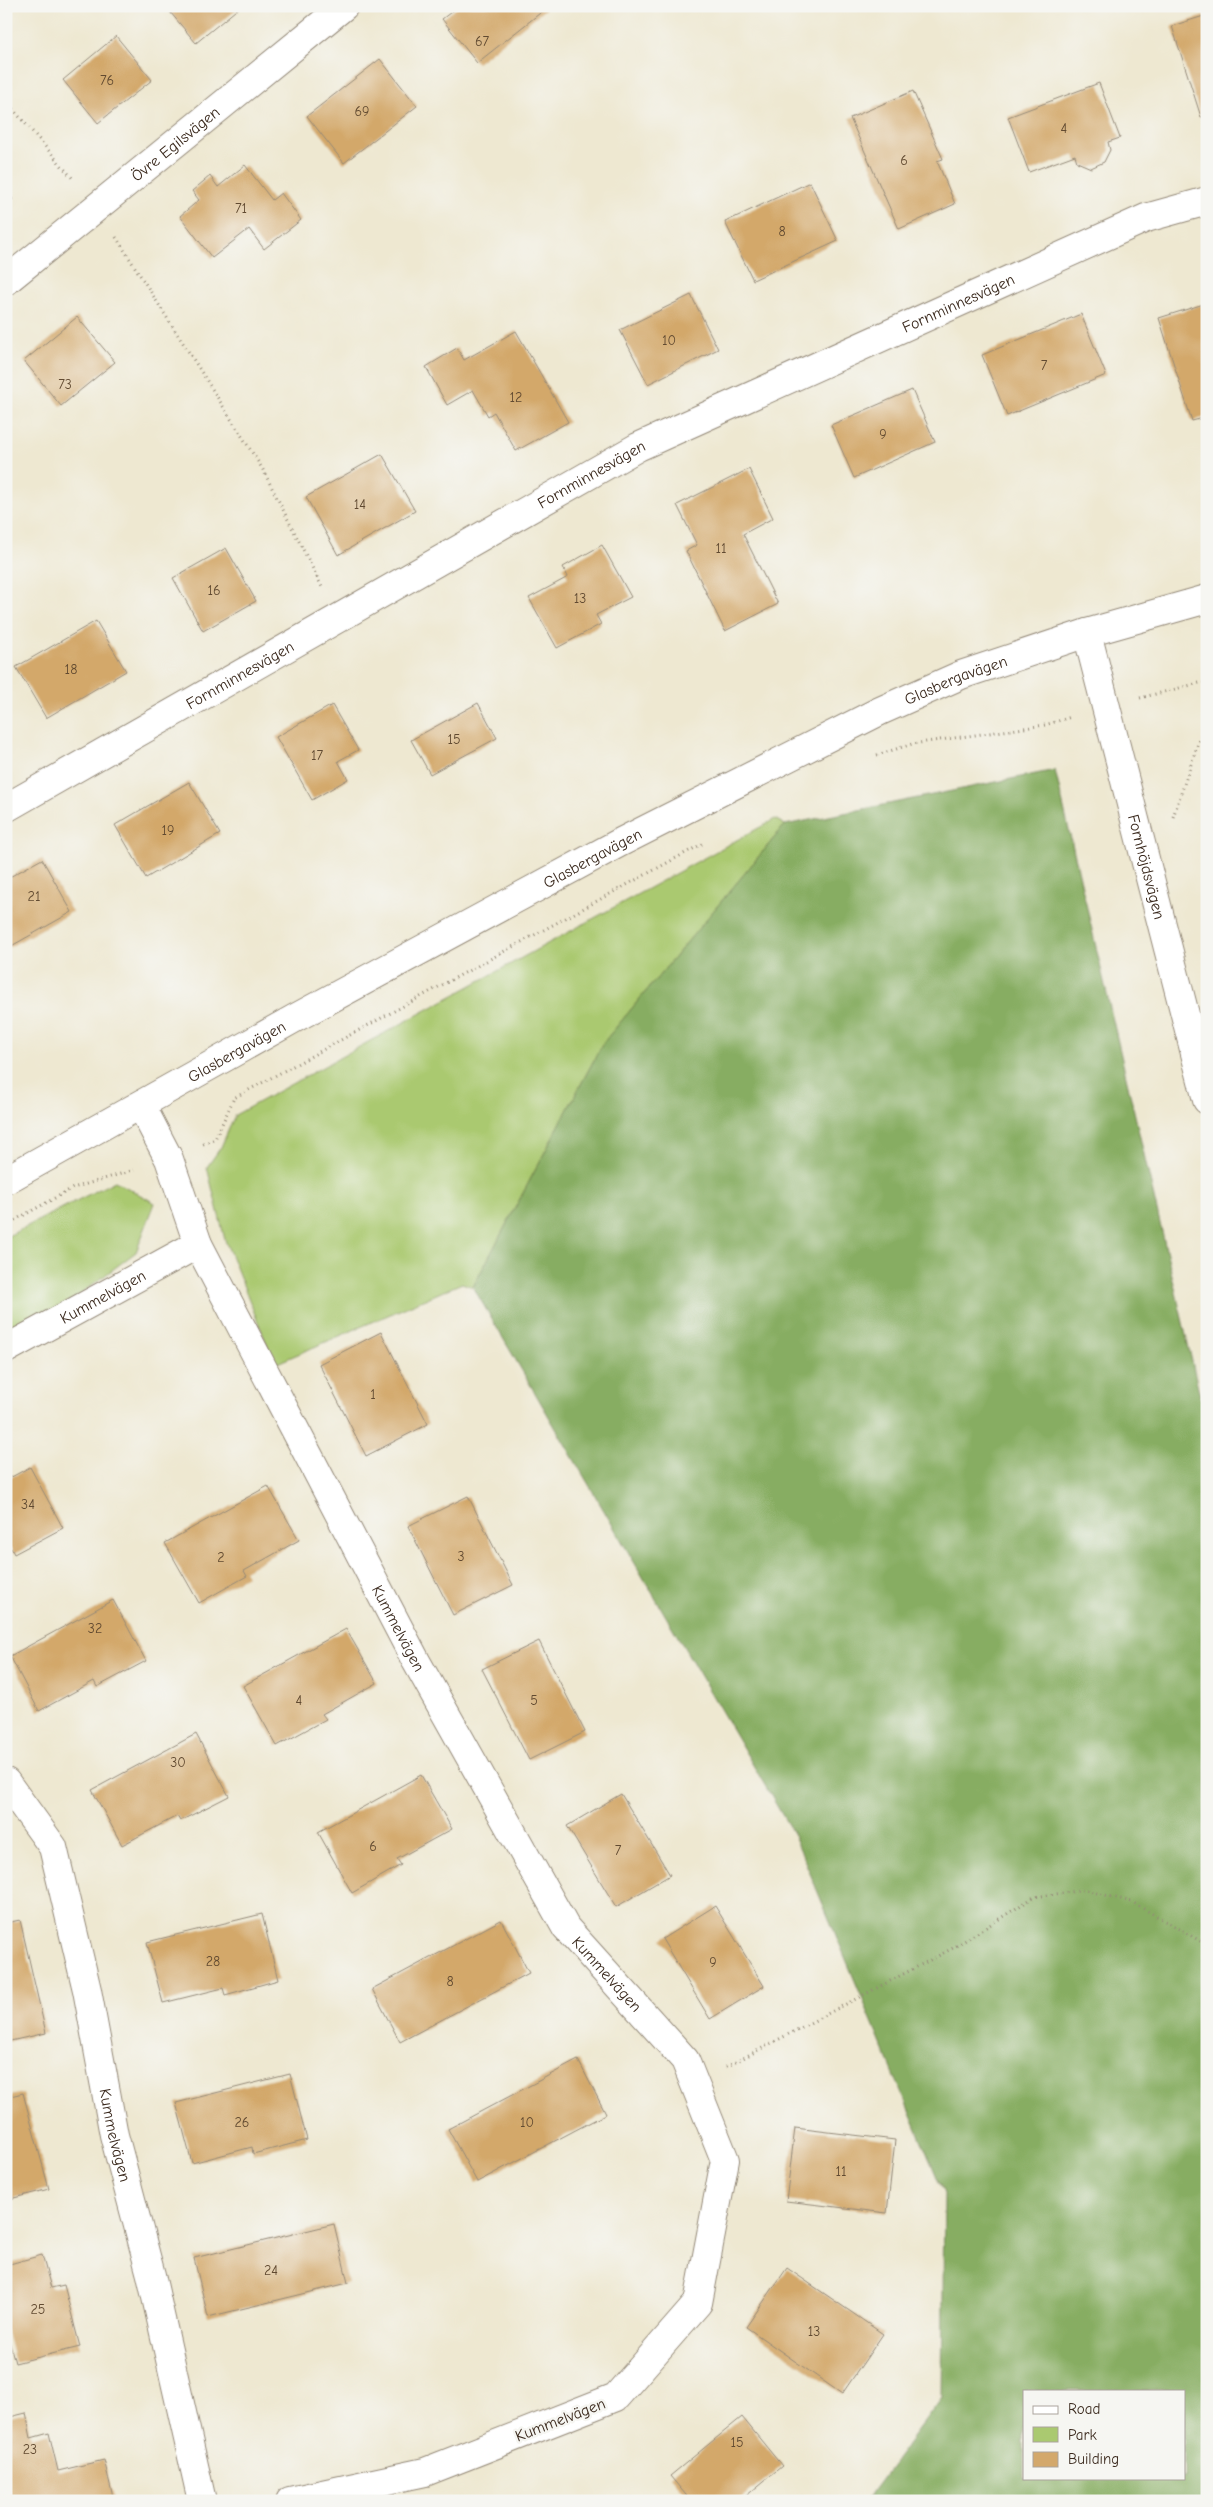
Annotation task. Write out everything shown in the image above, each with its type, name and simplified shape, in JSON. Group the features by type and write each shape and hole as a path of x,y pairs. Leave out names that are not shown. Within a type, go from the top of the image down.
{"street":[{"name":"Övre Egilsvägen","path":"6,281 344,6"},
{"name":"Fornminnesvägen","path":"6,808 638,447 1146,218 1207,201"},
{"name":"Glasbergavägen","path":"6,1180 297,1017 621,842 880,711 961,675 1087,634 1207,599"},
{"name":"Fornhöjdsvägen","path":"1087,634 1207,1100"},
{"name":"Kummelvägen","path":"141,1105 169,1159 198,1244 416,1661 566,1928 686,2060 725,2160 698,2302 616,2397 425,2472 290,2501"},
{"name":"Kummelvägen","path":"6,1349 198,1244"},
{"name":"Kummelvägen","path":"6,1782 53,1847 87,1990 114,2135 151,2275 202,2501"}],"path":[{"path":"6,101 96,207 262,468 338,619"},
{"path":"869,758 912,744 1045,725 1207,681"},
{"path":"1172,820 1207,717"},
{"path":"6,1225 73,1188 169,1159 215,1139 234,1098 704,843"},
{"path":"695,2084 953,1948 1034,1898 1085,1890 1132,1902 1207,1945"}],"green space":[{"path":"1055,770 1200,1396 1207,1411 1207,2501 865,2501 942,2398 944,2194 794,1835 473,1287 603,1043 785,825"},
{"path":"775,819 785,825 603,1043 473,1287 462,1283 275,1364 225,1240 207,1167 221,1147 235,1115"},
{"path":"115,1181 155,1203 136,1252 6,1350 6,1237"}],"building":[{"path":"165,6 241,6 196,43"},
{"path":"459,6 549,6 477,63 442,19"},
{"path":"1207,15 1207,116 1201,117 1172,26"},
{"path":"116,36 152,80 98,123 63,80"},
{"path":"380,59 417,106 344,163 307,116"},
{"path":"1099,83 1120,138 1108,142 1110,150 1104,162 1091,168 1077,162 1075,155 1029,172 1008,117"},
{"path":"913,91 943,159 937,161 955,204 899,229 850,118"},
{"path":"245,165 272,200 281,193 301,220 264,249 249,229 212,258 180,216 199,200 192,191 210,176 218,187"},
{"path":"810,182 838,241 753,280 725,222"},
{"path":"6,192 13,199 6,204"},
{"path":"691,295 718,349 648,384 620,330"},
{"path":"1207,303 1207,417 1192,421 1159,318"},
{"path":"1081,314 1106,375 1007,416 982,355"},
{"path":"77,317 115,362 61,406 24,361"},
{"path":"516,331 568,422 516,451 494,412 488,416 473,390 447,405 426,367 457,348 464,360"},
{"path":"912,390 935,442 854,478 831,425"},
{"path":"382,454 415,511 338,555 306,497"},
{"path":"749,469 773,518 743,534 778,604 725,631 686,551 697,545 677,505"},
{"path":"602,545 631,597 596,615 601,624 557,648 529,598 568,577 563,567"},
{"path":"226,548 256,601 203,631 173,578"},
{"path":"96,621 126,671 46,718 16,667"},
{"path":"478,703 497,738 430,774 411,740"},
{"path":"332,705 358,750 338,761 348,779 312,800 276,737"},
{"path":"189,782 220,834 146,878 115,825"},
{"path":"42,859 72,912 6,949 6,879"},
{"path":"381,1332 428,1424 366,1456 319,1364"},
{"path":"30,1467 63,1528 14,1554 11,1548 6,1550 6,1480"},
{"path":"268,1486 299,1540 244,1571 247,1576 199,1603 165,1543"},
{"path":"468,1496 513,1585 453,1615 408,1526"},
{"path":"113,1600 146,1661 97,1687 94,1681 39,1711 10,1656"},
{"path":"346,1629 377,1683 322,1714 326,1719 277,1746 243,1686"},
{"path":"539,1641 585,1732 529,1760 482,1669"},
{"path":"196,1734 229,1796 180,1821 177,1816 122,1845 92,1790"},
{"path":"421,1775 452,1829 397,1859 401,1865 352,1893 318,1832"},
{"path":"621,1794 670,1875 616,1907 567,1826"},
{"path":"715,1906 764,1986 710,2019 662,1939"},
{"path":"262,1914 278,1980 225,1995 223,1988 163,2003 147,1942"},
{"path":"20,1920 46,2033 6,2042 6,1923"},
{"path":"501,1920 529,1973 400,2042 372,1989"},
{"path":"578,2060 606,2114 477,2182 448,2129"},
{"path":"290,2074 307,2140 253,2154 252,2147 192,2163 176,2103"},
{"path":"23,2093 49,2189 6,2200 6,2097"},
{"path":"795,2128 895,2140 887,2213 786,2201"},
{"path":"334,2224 348,2283 208,2317 194,2258"},
{"path":"42,2255 51,2288 64,2285 80,2347 15,2363 6,2329 6,2265"},
{"path":"787,2268 883,2334 842,2394 746,2327"},
{"path":"26,2413 31,2438 49,2433 58,2471 104,2460 114,2501 12,2501 6,2480 6,2418"},
{"path":"742,2417 782,2466 740,2501 691,2501 670,2476"}]}
